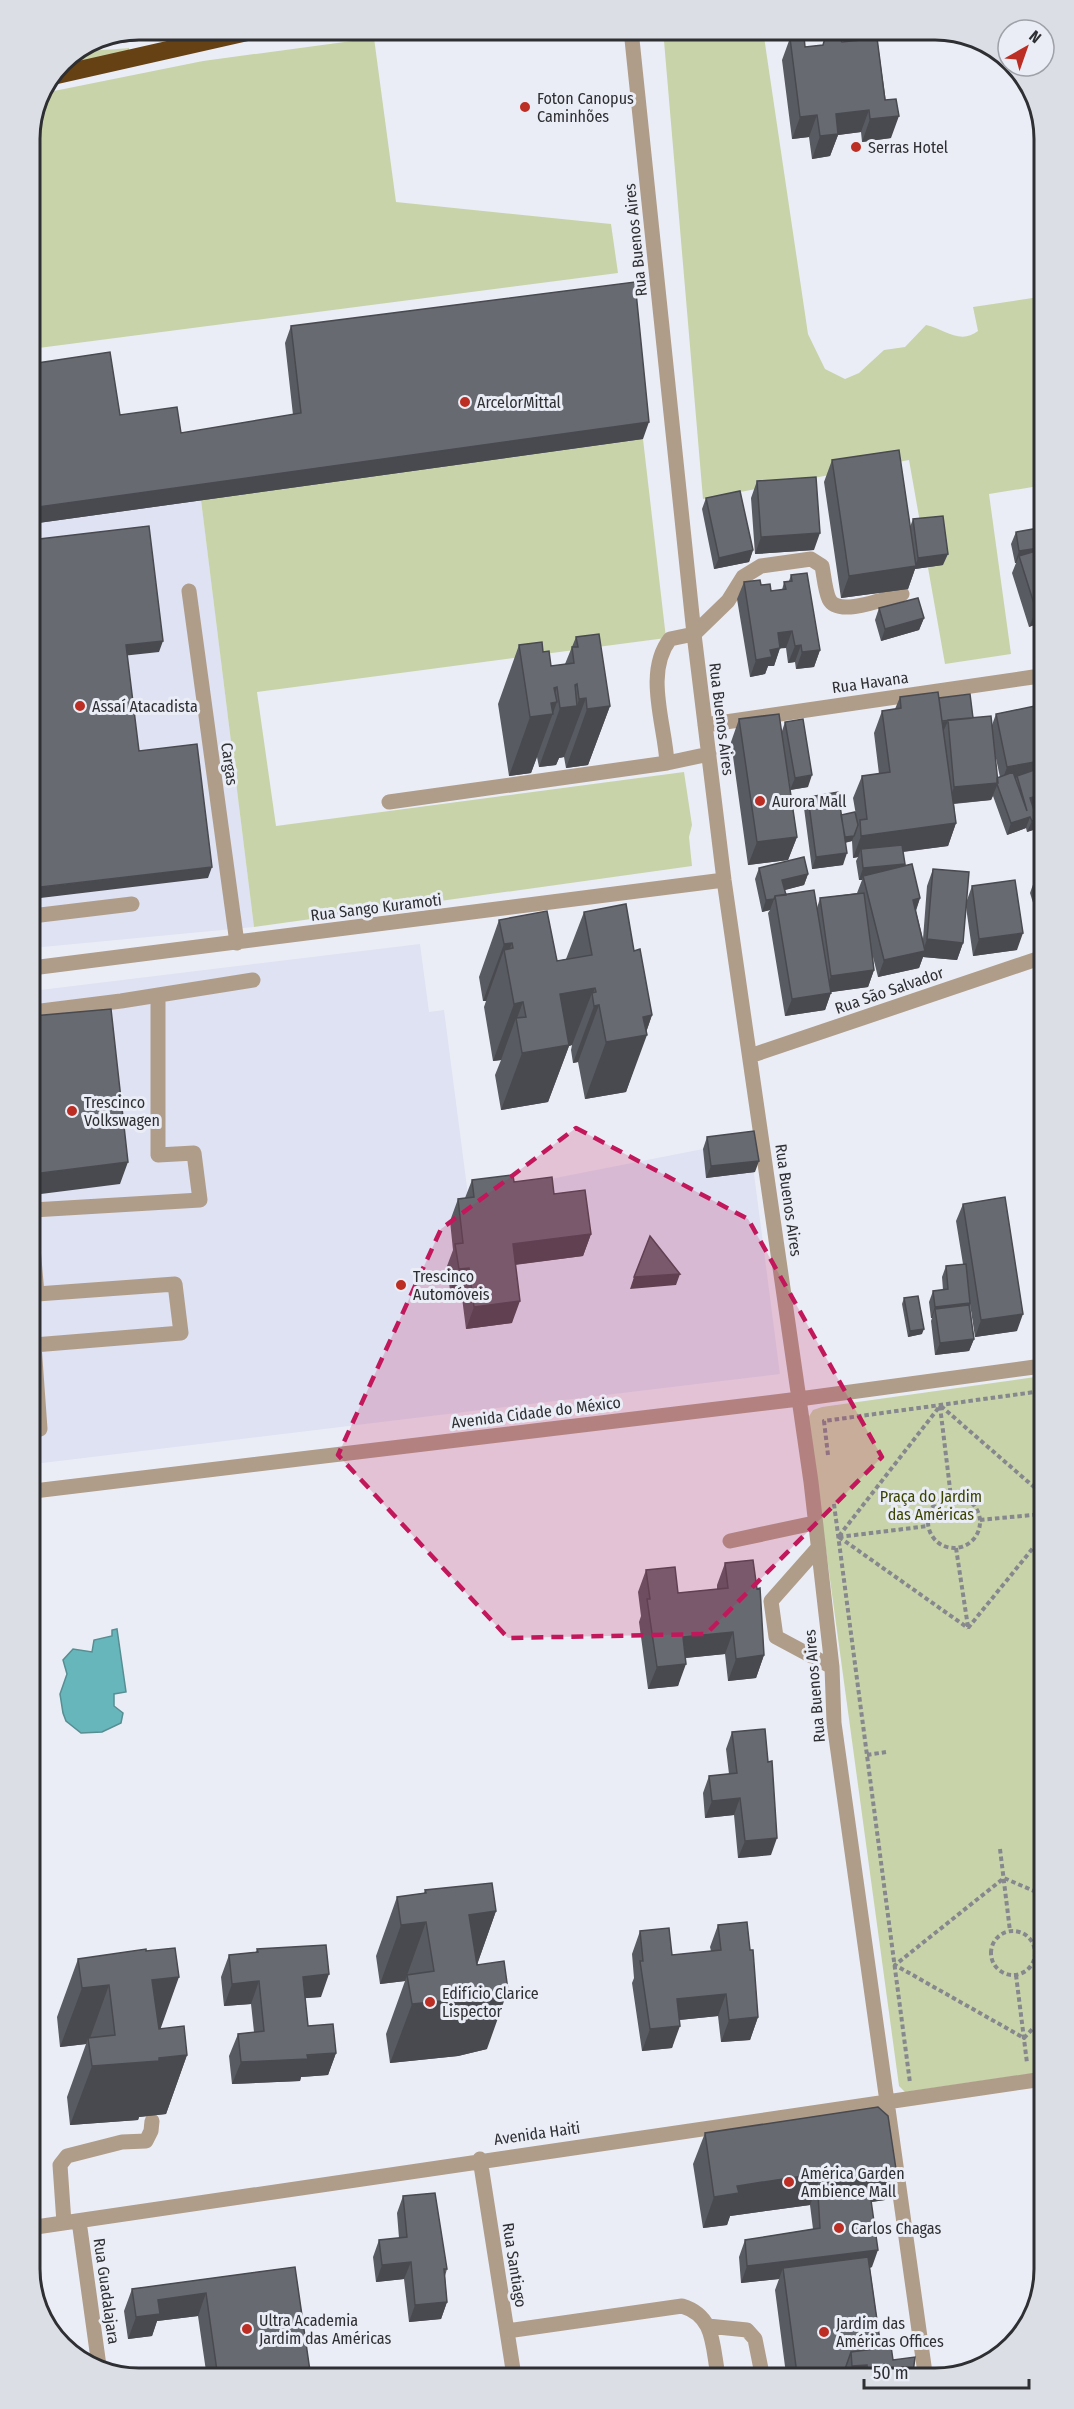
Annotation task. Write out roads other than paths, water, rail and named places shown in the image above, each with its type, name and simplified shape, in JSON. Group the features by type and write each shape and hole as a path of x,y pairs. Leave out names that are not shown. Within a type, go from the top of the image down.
{"highway":[{"path":"68,73 211,40"}],"street":[{"name":"Rua Buenos Aires","path":"633,41 708,754 799,1399 832,1667 834,1723 924,2368"},
{"path":"667,763 657,679 659,661 670,639 694,634 728,601 743,577 761,566 811,558 822,566 829,600 835,606 849,608 902,594"},
{"name":"Cargas","path":"189,591 237,943"},
{"name":"Rua Havana","path":"705,725 1034,677"},
{"path":"389,802 667,763 708,754"},
{"name":"Rua Sango Kuramoti","path":"41,967 724,880"},
{"path":"41,914 132,904"},
{"name":"Rua São Salvador","path":"750,1056 1034,960"},
{"path":"41,1011 158,996 253,980"},
{"path":"40,1210 200,1200 194,1153 158,1155 158,996"},
{"path":"40,1294 175,1284 181,1333 40,1344"},
{"name":"Avenida Cidade do México","path":"40,1490 799,1399 1034,1367"},
{"path":"730,1541 814,1523"},
{"path":"817,1549 771,1601 776,1637 832,1667"},
{"name":"Avenida Haiti","path":"40,2226 1034,2080"},
{"name":"Rua Guadalajara","path":"98,2358 60,2165 67,2156 122,2142 146,2141 152,2131 152,2121"},
{"name":"Rua Santiago","path":"480,2160 513,2368"},
{"path":"507,2331 682,2306 702,2314 708,2326 717,2368"},
{"path":"708,2326 747,2330 755,2339 761,2368"}],"water":[{"path":"117,1629 126,1692 114,1694 114,1706 123,1713 121,1723 102,1732 81,1733 66,1721 63,1713 60,1694 67,1674 63,1660 73,1649 92,1652 94,1640 112,1636 112,1630"}],"place":[{"name":"Foton Canopus Caminhões","path":"525,107"},
{"name":"Serras Hotel","path":"856,147"},
{"name":"ArcelorMittal","path":"465,402"},
{"name":"Assaí Atacadista","path":"80,706"},
{"name":"Aurora Mall","path":"760,801"},
{"name":"Trescinco Volkswagen","path":"72,1111"},
{"name":"Trescinco Automóveis","path":"401,1285"},
{"name":"Edifício Clarice Lispector","path":"430,2002"},
{"name":"América Garden Ambience Mall","path":"789,2182"},
{"name":"Carlos Chagas","path":"839,2228"},
{"name":"Ultra Academia Jardim das Américas","path":"247,2329"},
{"name":"Jardim das Américas Offices","path":"824,2332"}],"park label":[{"name":"Praça do Jardim das Américas","path":"931,1505"}]}
